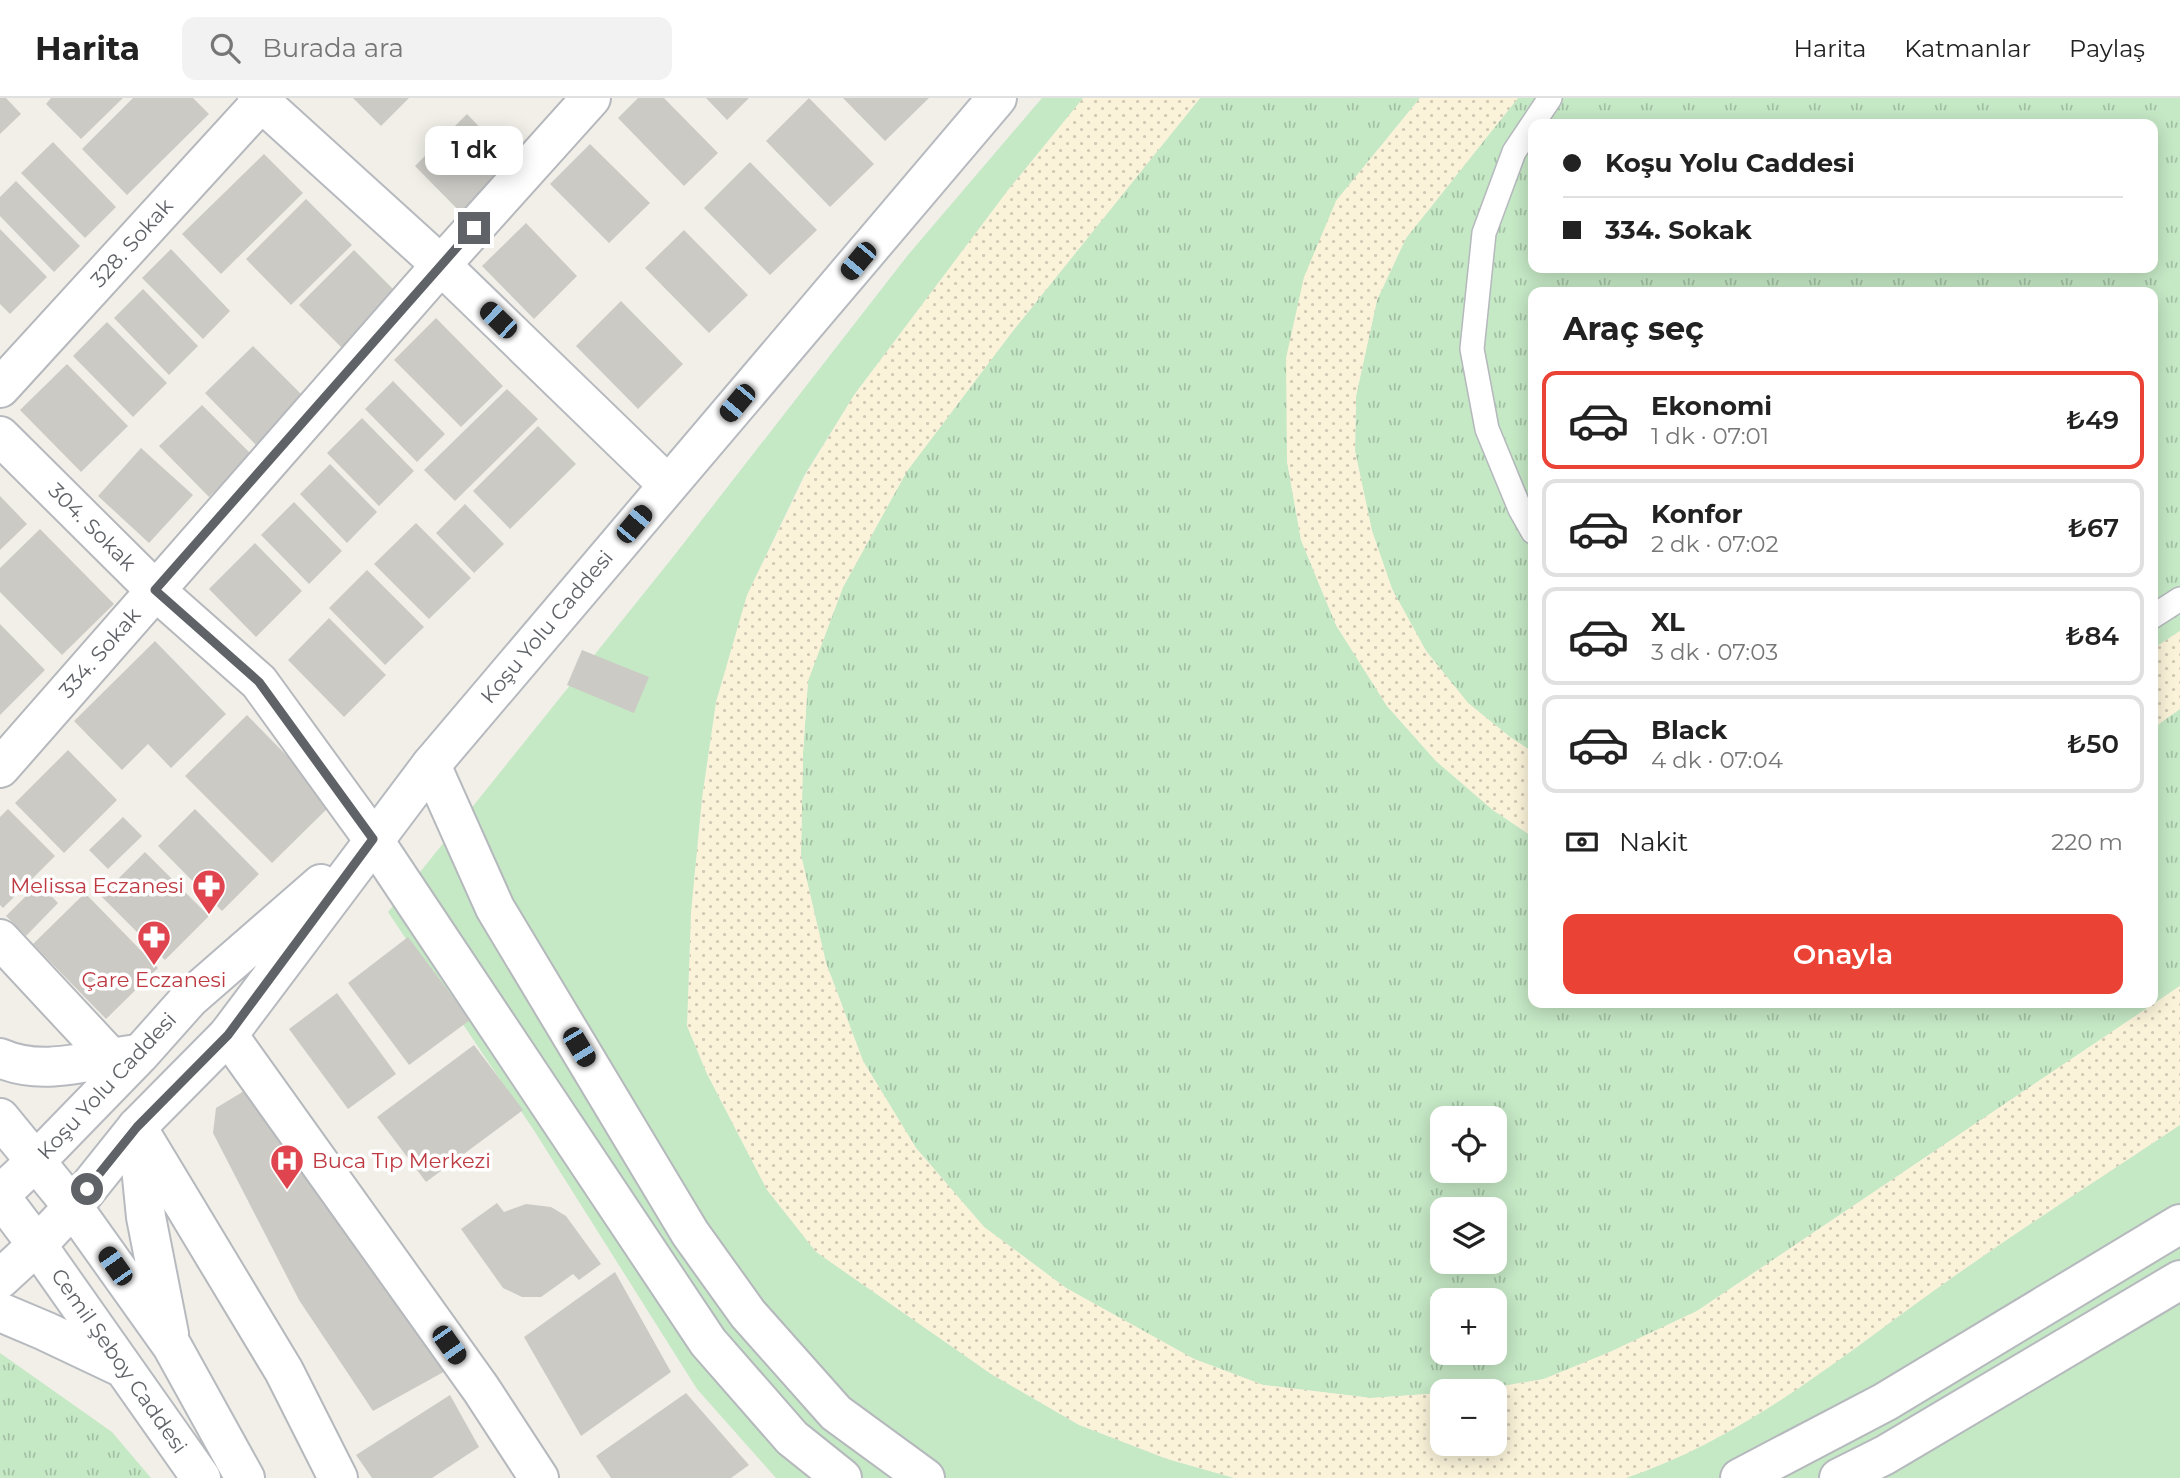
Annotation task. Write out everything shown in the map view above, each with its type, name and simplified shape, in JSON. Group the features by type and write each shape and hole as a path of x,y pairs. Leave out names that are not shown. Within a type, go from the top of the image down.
{"street":[{"name":"334. Sokak","path":"0,768 591,98"},
{"name":"Koşu Yolu Caddesi","path":"0,1279 74,1207 137,1127 228,1035 431,765 997,98"},
{"path":"261,99 441,265 667,484"},
{"name":"328. Sokak","path":"0,388 261,99"},
{"name":"304. Sokak","path":"0,436 155,590 259,682 373,839 708,1342 792,1438 842,1478"},
{"path":"431,765 495,908 690,1233 748,1314 836,1413 925,1478"},
{"name":"Koşu Yolu Caddesi","path":"0,1196 36,1161 125,1056 373,839"},
{"path":"0,939 125,1056"},
{"path":"228,1035 481,1389 539,1478"},
{"path":"0,1058 16,1065 60,1067 125,1056"},
{"name":"Cemil Şeboy Caddesi","path":"0,1118 74,1207 172,1346 245,1478"},
{"path":"137,1127 146,1217 172,1346"},
{"path":"137,1127 284,1371 338,1478"},
{"name":"Cemil Şeboy Caddesi","path":"0,1196 201,1478"},
{"path":"1740,1478 1885,1402 2180,1224"},
{"path":"1839,1478 1885,1455 2180,1280"},
{"path":"0,1312 126,1370"}],"lane":[{"path":"1536,119 1550,98"},
{"path":"1528,131 1514,152 1483,233 1472,349 1487,429 1528,523"},
{"path":"2158,613 2180,598"}],"green space":[{"path":"1042,98 1083,98 1008,190 854,395 804,476 747,595 716,702 702,798 691,912 687,1026 707,1074 767,1190 816,1252 991,1374 1079,1425 1167,1459 1234,1478 776,1478 697,1389 535,1132 388,912 673,557 908,255"},
{"path":"1200,98 1420,98 1336,201 1287,461 1301,540 1336,625 1387,706 1436,761 1493,810 1528,834 1528,1008 2147,1008 1697,1311 1610,1352 1544,1379 1507,1385 1507,1379 1430,1379 1430,1394 1371,1398 1263,1385 1194,1359 1066,1288 984,1227 916,1148 863,1061 826,963 801,855 808,680 843,587 907,471 1012,332"},
{"path":"1518,98 2180,98 2180,631 2158,646 2158,287 1528,287 1528,749 1468,703 1426,651 1392,589 1372,531 1355,451 1356,396 1377,300 1406,238"},
{"path":"2180,709 2180,986 2158,1001 2158,724"},
{"path":"2180,1125 2180,1478 1626,1478 1711,1441 1791,1394 1971,1264"},
{"path":"0,1353 112,1432 151,1478 0,1478"}],"sand":[{"path":"1083,98 1200,98 1012,332 907,471 843,587 808,681 803,753 801,855 826,963 863,1061 916,1148 984,1227 1066,1288 1194,1359 1263,1385 1371,1398 1430,1394 1430,1456 1507,1456 1507,1385 1544,1379 1610,1352 1697,1311 2147,1008 2158,1008 2158,1001 2180,986 2180,1125 1971,1264 1791,1394 1711,1441 1626,1478 1234,1478 1167,1459 1079,1425 991,1374 816,1252 767,1190 707,1074 687,1026 691,912 702,798 716,702 747,595 805,476 854,395 1008,190"},
{"path":"1420,98 1518,98 1406,238 1377,300 1356,396 1355,451 1372,531 1392,589 1426,651 1468,703 1528,749 1528,834 1493,810 1436,761 1387,706 1336,625 1301,540 1287,461 1286,358 1304,277 1336,201"},
{"path":"2180,631 2180,709 2158,724 2158,646"}],"building":[{"path":"0,98 6,98 21,114 0,134"},
{"path":"51,98 123,98 81,139 46,104"},
{"path":"133,98 193,98 209,114 127,195 82,149"},
{"path":"353,98 409,98 381,126"},
{"path":"638,98 664,98 718,153 684,186 618,118"},
{"path":"706,98 749,98 727,120"},
{"path":"809,98 874,164 830,207 766,141"},
{"path":"843,98 929,98 885,141"},
{"path":"467,114 522,171 470,222 415,166"},
{"path":"53,142 116,207 85,238 21,173"},
{"path":"590,144 650,203 609,243 550,184"},
{"path":"264,154 303,193 221,274 182,234"},
{"path":"750,162 817,230 770,275 704,208"},
{"path":"16,181 80,246 54,272 0,216 0,197"},
{"path":"306,199 352,245 291,305 246,259"},
{"path":"526,223 577,276 534,319 482,266"},
{"path":"0,229 47,277 10,314 0,304"},
{"path":"684,230 748,295 709,333 645,268"},
{"path":"171,249 230,311 203,339 142,278"},
{"path":"354,250 399,295 344,350 299,305"},
{"path":"143,289 198,346 169,375 114,318"},
{"path":"621,301 683,364 638,409 576,346"},
{"path":"436,318 503,386 461,427 394,360"},
{"path":"107,322 167,383 133,417 73,356"},
{"path":"253,346 307,400 259,448 205,393"},
{"path":"67,364 128,426 81,472 20,410"},
{"path":"393,381 445,434 417,462 365,409"},
{"path":"507,389 538,419 455,501 424,470"},
{"path":"202,405 252,455 209,497 159,446"},
{"path":"362,418 414,471 379,506 327,453"},
{"path":"538,426 576,464 510,529 473,491"},
{"path":"141,448 193,495 149,543 98,496"},
{"path":"330,464 377,512 347,543 300,494"},
{"path":"0,496 27,524 0,550"},
{"path":"294,502 342,551 309,584 261,535"},
{"path":"465,504 504,544 474,573 436,533"},
{"path":"416,523 471,578 429,619 374,564"},
{"path":"40,529 114,604 62,655 0,592 0,568"},
{"path":"255,543 302,591 256,637 209,589"},
{"path":"367,570 424,627 385,665 329,608"},
{"path":"329,618 386,675 344,717 288,660"},
{"path":"0,624 45,670 0,715"},
{"path":"155,641 226,714 171,768 148,744 122,770 74,721"},
{"path":"582,650 649,677 634,713 567,685"},
{"path":"247,715 333,803 272,863 185,776"},
{"path":"68,750 117,800 64,853 15,803"},
{"path":"8,809 55,856 3,908 0,905 0,817"},
{"path":"195,809 259,874 222,911 158,846"},
{"path":"123,817 142,836 108,869 89,850"},
{"path":"145,852 209,916 165,960 101,896"},
{"path":"39,883 58,903 26,936 6,916"},
{"path":"85,893 158,968 106,1019 33,944"},
{"path":"408,937 470,1020 409,1065 348,983"},
{"path":"337,993 396,1074 348,1109 289,1029"},
{"path":"474,1045 523,1110 426,1182 377,1117"},
{"path":"244,1091 449,1369 373,1411 299,1300 213,1133 216,1108"},
{"path":"497,1203 504,1212 526,1204 551,1207 566,1216 601,1264 579,1280 573,1274 541,1297 522,1297 503,1288 461,1229"},
{"path":"615,1272 671,1372 581,1436 524,1337"},
{"path":"686,1393 749,1465 731,1478 611,1478 596,1456"},
{"path":"450,1395 479,1447 432,1478 372,1478 356,1455"}],"place":[{"name":"Melissa Eczanesi","path":"209,916"},
{"name":"Çare Eczanesi","path":"154,967"},
{"name":"Buca Tıp Merkezi","path":"287,1191"}],"route":[{"path":"87,1189 137,1127 228,1035 373,839 259,682 155,590 474,228"}]}
